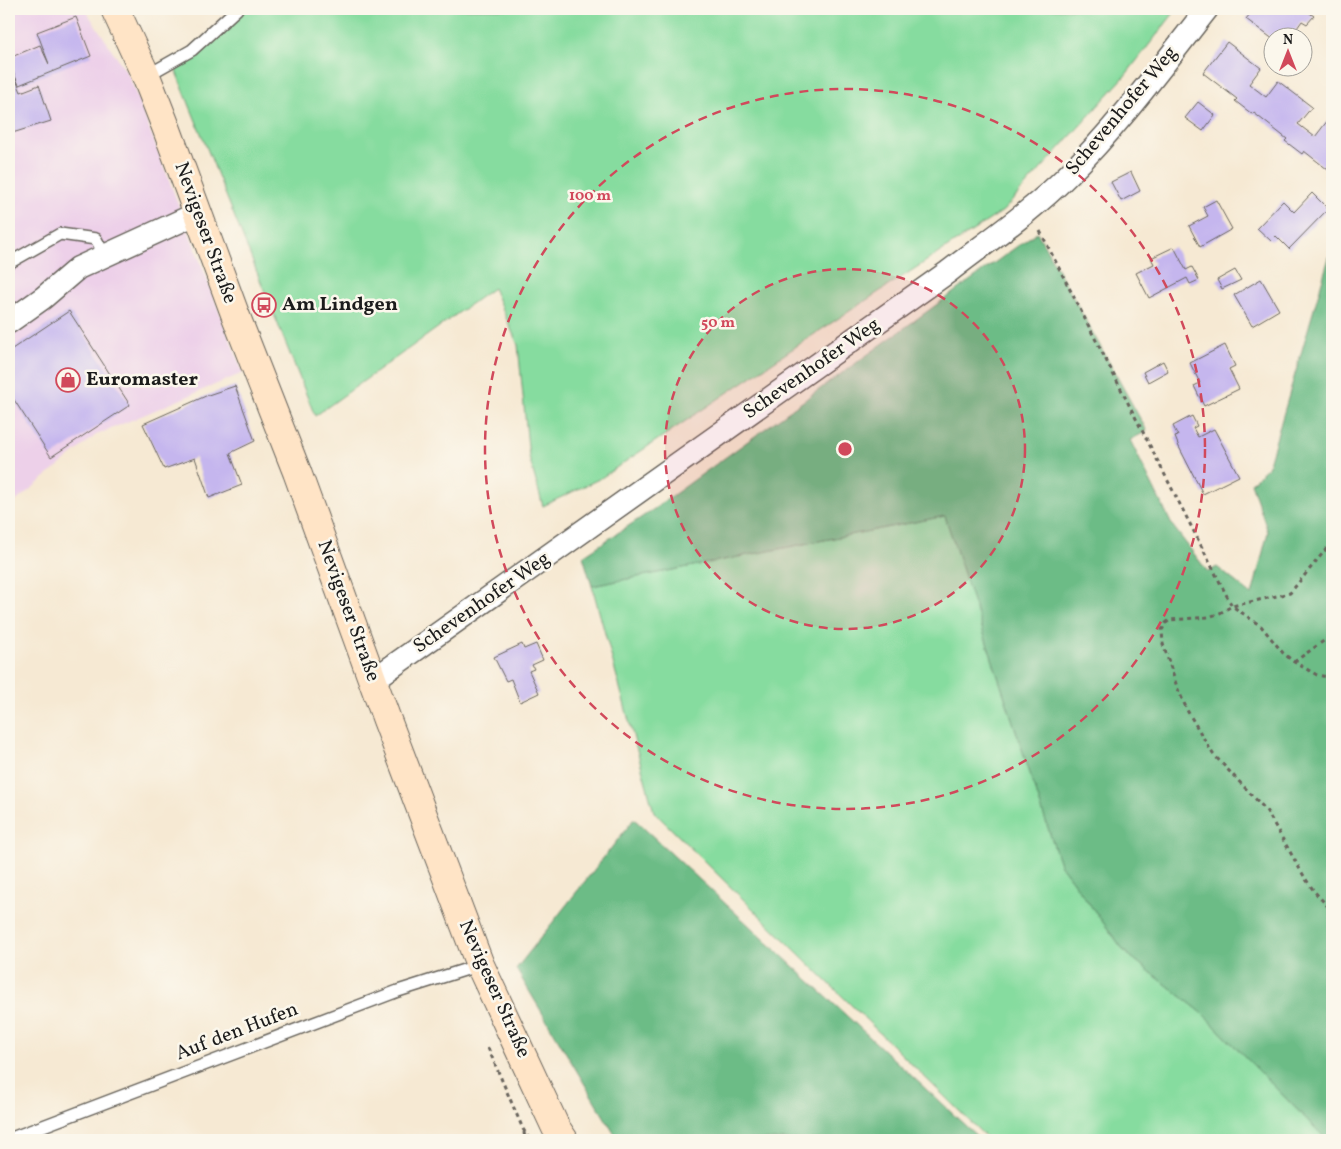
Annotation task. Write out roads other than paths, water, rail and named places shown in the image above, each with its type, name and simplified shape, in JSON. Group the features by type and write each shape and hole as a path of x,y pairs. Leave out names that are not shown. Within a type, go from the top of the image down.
{"main road":[{"name":"Nevigeser Straße","path":"115,9 146,76 480,965 556,1128 564,1140"}],"street":[{"name":"Schevenhofer Weg","path":"374,682 948,272 1030,210 1066,177 1101,139 1135,100 1207,9"},
{"path":"9,322 44,298 78,268 198,213"}],"lane":[{"path":"146,76 192,50 236,9"},
{"path":"9,263 60,234 96,239 105,256"},
{"name":"Auf den Hufen","path":"9,1139 398,991 480,965"}],"place":[{"name":"Am Lindgen","path":"264,305"},
{"name":"Euromaster","path":"68,380"}]}
